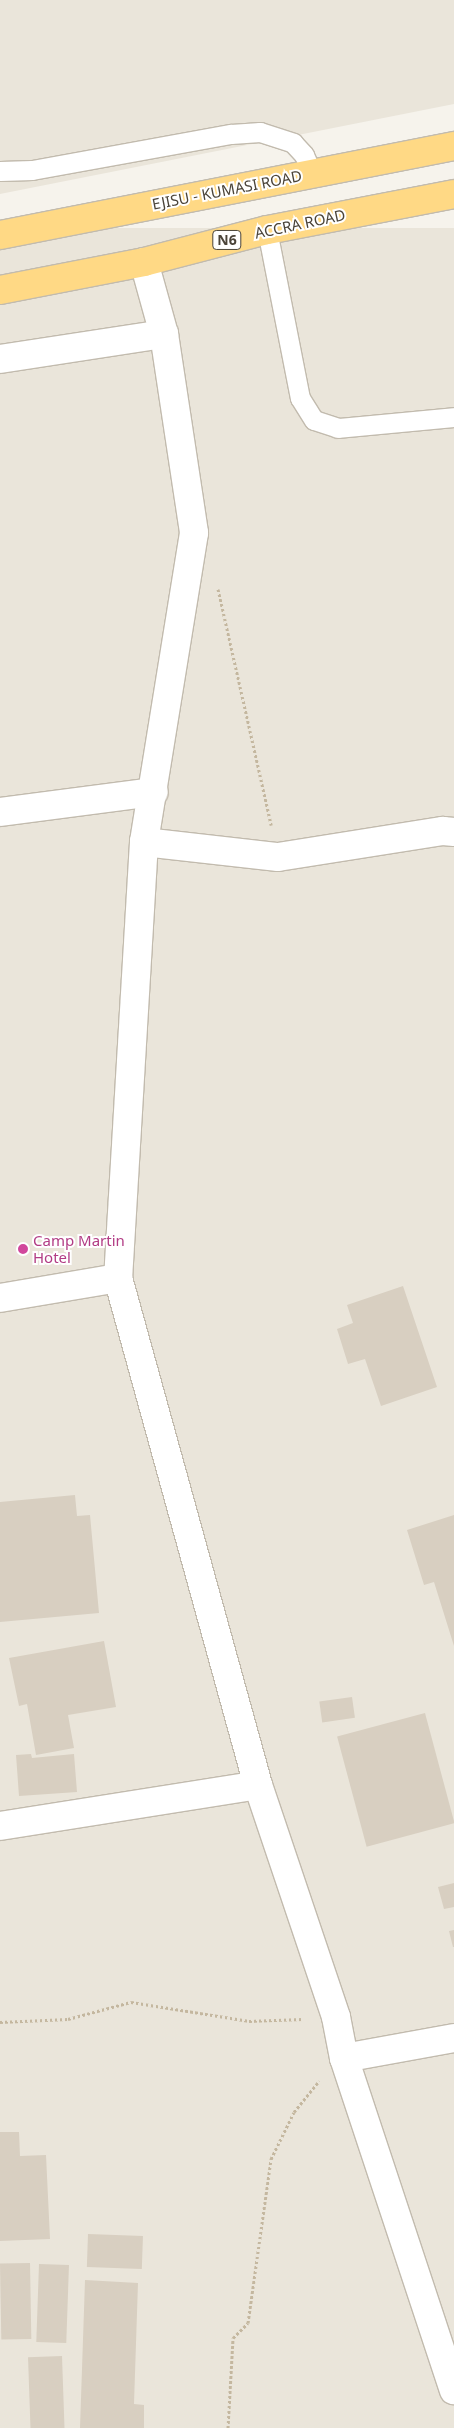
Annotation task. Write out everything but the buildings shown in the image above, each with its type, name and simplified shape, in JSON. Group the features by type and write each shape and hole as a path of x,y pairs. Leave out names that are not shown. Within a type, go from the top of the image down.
{"highway":[{"name":"EJISU - KUMASI ROAD","path":"0,236 454,146"},
{"name":"ACCRA ROAD","path":"0,290 144,262 267,230 454,194"}],"street":[{"path":"144,262 164,334 194,533 154,792 144,842 118,1278 258,1785 336,2017 344,2058 454,2390"},
{"path":"0,359 164,334"},
{"path":"0,812 154,792"},
{"path":"144,842 278,857 443,831 454,832"},
{"path":"0,1298 118,1278"},
{"path":"0,1826 258,1785"},
{"path":"344,2058 454,2038"}],"lane":[{"path":"0,171 32,170 230,134 260,132 292,143 304,155 312,173"},
{"path":"267,230 300,398 314,420 338,428 454,417"}],"path":[{"path":"215,581 278,857"},
{"path":"0,2022 68,2019 131,2002 249,2021 336,2017"},
{"path":"228,2428 233,2338 248,2323 271,2159 294,2112 316,2083 344,2058"}],"shaded area":[{"path":"0,0 454,0 454,104 0,194"},
{"path":"0,228 454,228 454,2428 0,2428"}],"place":[{"name":"Camp Martin Hotel","path":"23,1249"}]}
